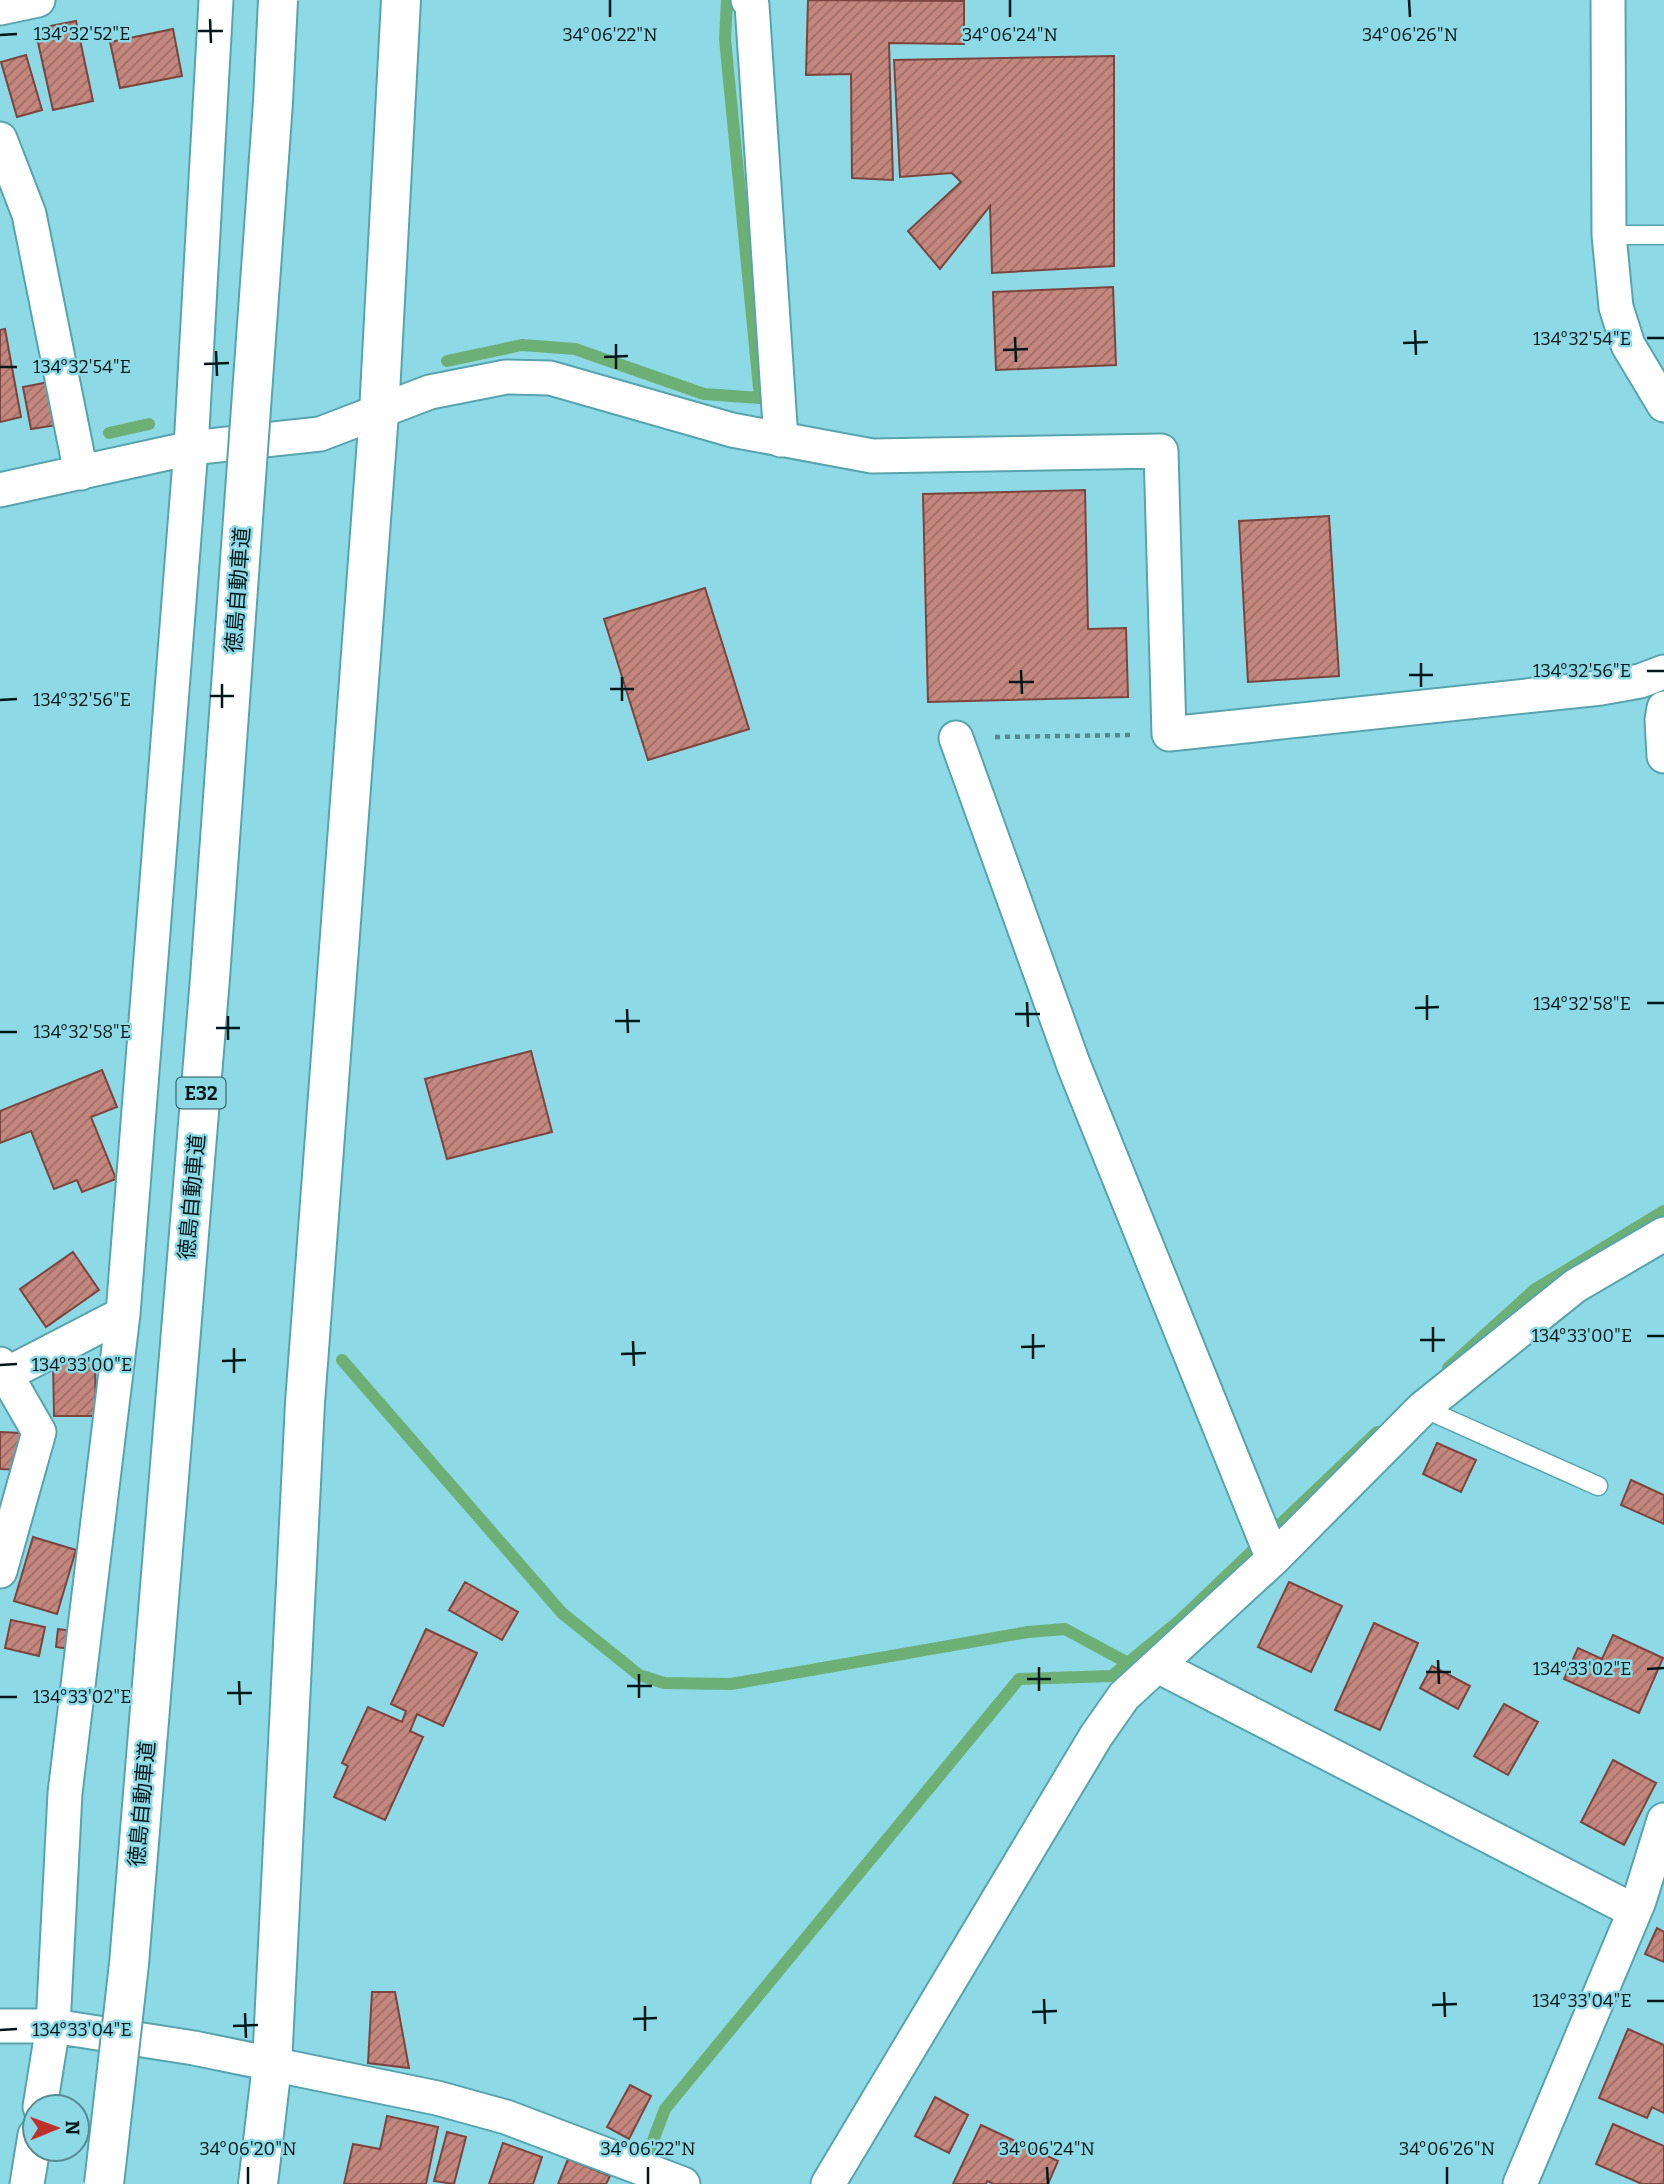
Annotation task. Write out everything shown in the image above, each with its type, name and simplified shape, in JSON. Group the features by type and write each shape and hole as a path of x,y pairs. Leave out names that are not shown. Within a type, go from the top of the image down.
{"main road":[{"name":"徳島自動車道","path":"104,2184 130,1950 209,992 278,0"},
{"path":"258,2184 272,2065 305,1402 379,413 401,0"}],"street":[{"path":"0,8 38,0"},
{"path":"42,2093 53,2026 65,1793 123,1314 191,448 216,0"},
{"path":"748,0 752,5 782,440"},
{"path":"1608,0 1609,235 1616,307 1628,345 1664,405"},
{"path":"0,139 29,214 80,473"},
{"path":"0,490 191,448 320,434 430,392 506,377 550,378 732,430 872,456 1161,452 1169,734 1601,688 1640,681 1664,672"},
{"path":"1664,708 1664,756"},
{"path":"957,737 1074,1066 1267,1543"},
{"path":"828,2184 1096,1737 1124,1696 1158,1666 1267,1543 1423,1408 1575,1286 1664,1234"},
{"path":"0,1571 39,1432 4,1369 123,1314"},
{"path":"1158,1666 1634,1911"},
{"path":"1520,2184 1634,1911 1664,1820"},
{"path":"0,2026 53,2026 194,2049 437,2098 506,2117 661,2177"},
{"path":"27,2184 30,2163"}],"lane":[{"path":"1609,235 1664,235"},
{"path":"1423,1408 1598,1486"}],"path":[{"path":"957,737 1169,734"}],"building":[{"path":"808,0 964,1 964,44 889,43 893,180 852,178 851,74 806,75"},
{"path":"76,21 93,101 53,110 35,29"},
{"path":"173,29 182,76 120,88 110,42"},
{"path":"26,55 42,110 17,117 1,62"},
{"path":"1114,56 1114,266 992,273 990,206 940,269 908,231 961,182 952,173 900,177 894,60"},
{"path":"1113,287 1116,365 996,370 993,292"},
{"path":"5,329 21,417 0,422 0,330"},
{"path":"49,382 57,425 31,429 23,387"},
{"path":"1085,490 1088,629 1126,628 1128,697 928,702 923,494"},
{"path":"1329,516 1339,676 1248,682 1239,521"},
{"path":"705,588 749,729 648,760 604,619"},
{"path":"531,1051 552,1132 447,1159 425,1079"},
{"path":"102,1070 117,1107 91,1117 116,1179 82,1192 77,1180 54,1189 31,1131 0,1143 0,1111"},
{"path":"73,1252 99,1290 46,1327 20,1289"},
{"path":"53,1361 95,1361 96,1416 54,1416"},
{"path":"0,1432 22,1433 20,1470 0,1469"},
{"path":"1437,1443 1476,1460 1461,1492 1423,1474"},
{"path":"1631,1480 1664,1495 1664,1524 1621,1505"},
{"path":"33,1537 76,1550 57,1614 14,1601"},
{"path":"465,1582 518,1612 502,1640 449,1610"},
{"path":"1289,1582 1342,1606 1311,1672 1258,1647"},
{"path":"11,1620 45,1627 39,1656 5,1648"},
{"path":"1374,1623 1418,1643 1380,1730 1335,1710"},
{"path":"58,1629 73,1631 70,1649 56,1647"},
{"path":"426,1629 477,1653 443,1726 417,1714 410,1731 423,1737 385,1820 334,1797 348,1766 342,1763 368,1707 402,1722 406,1711 391,1704"},
{"path":"1613,1635 1663,1658 1639,1713 1564,1679 1578,1648 1602,1659"},
{"path":"1432,1666 1470,1686 1458,1709 1420,1688"},
{"path":"1504,1704 1538,1722 1508,1775 1474,1756"},
{"path":"1613,1760 1656,1783 1624,1845 1581,1822"},
{"path":"1657,1928 1664,1932 1664,1962 1645,1954"},
{"path":"372,1992 395,1992 409,2068 368,2063"},
{"path":"1628,2029 1664,2045 1664,2113 1652,2107 1647,2118 1599,2098"},
{"path":"630,2085 651,2096 629,2139 607,2127"},
{"path":"935,2097 968,2115 949,2153 915,2136"},
{"path":"387,2116 438,2127 426,2184 344,2184 353,2144 380,2149"},
{"path":"1613,2124 1664,2146 1664,2184 1642,2184 1596,2164"},
{"path":"981,2125 1058,2161 1048,2184 994,2184 987,2181 986,2184 953,2184"},
{"path":"447,2132 466,2137 454,2184 434,2181"},
{"path":"503,2143 542,2157 533,2184 489,2184"},
{"path":"568,2159 610,2176 606,2184 558,2184"}],"waterway":[{"path":"447,361 522,345 575,349 704,394 760,398 725,39 727,0"},
{"path":"109,433 149,424"},
{"path":"1448,1368 1534,1290 1664,1211"},
{"path":"342,1360 562,1613 639,1675 664,1683 731,1684 1028,1632 1065,1629 1128,1663"},
{"path":"643,2167 665,2109 1019,1679 1112,1676 1179,1621 1377,1432"}]}
